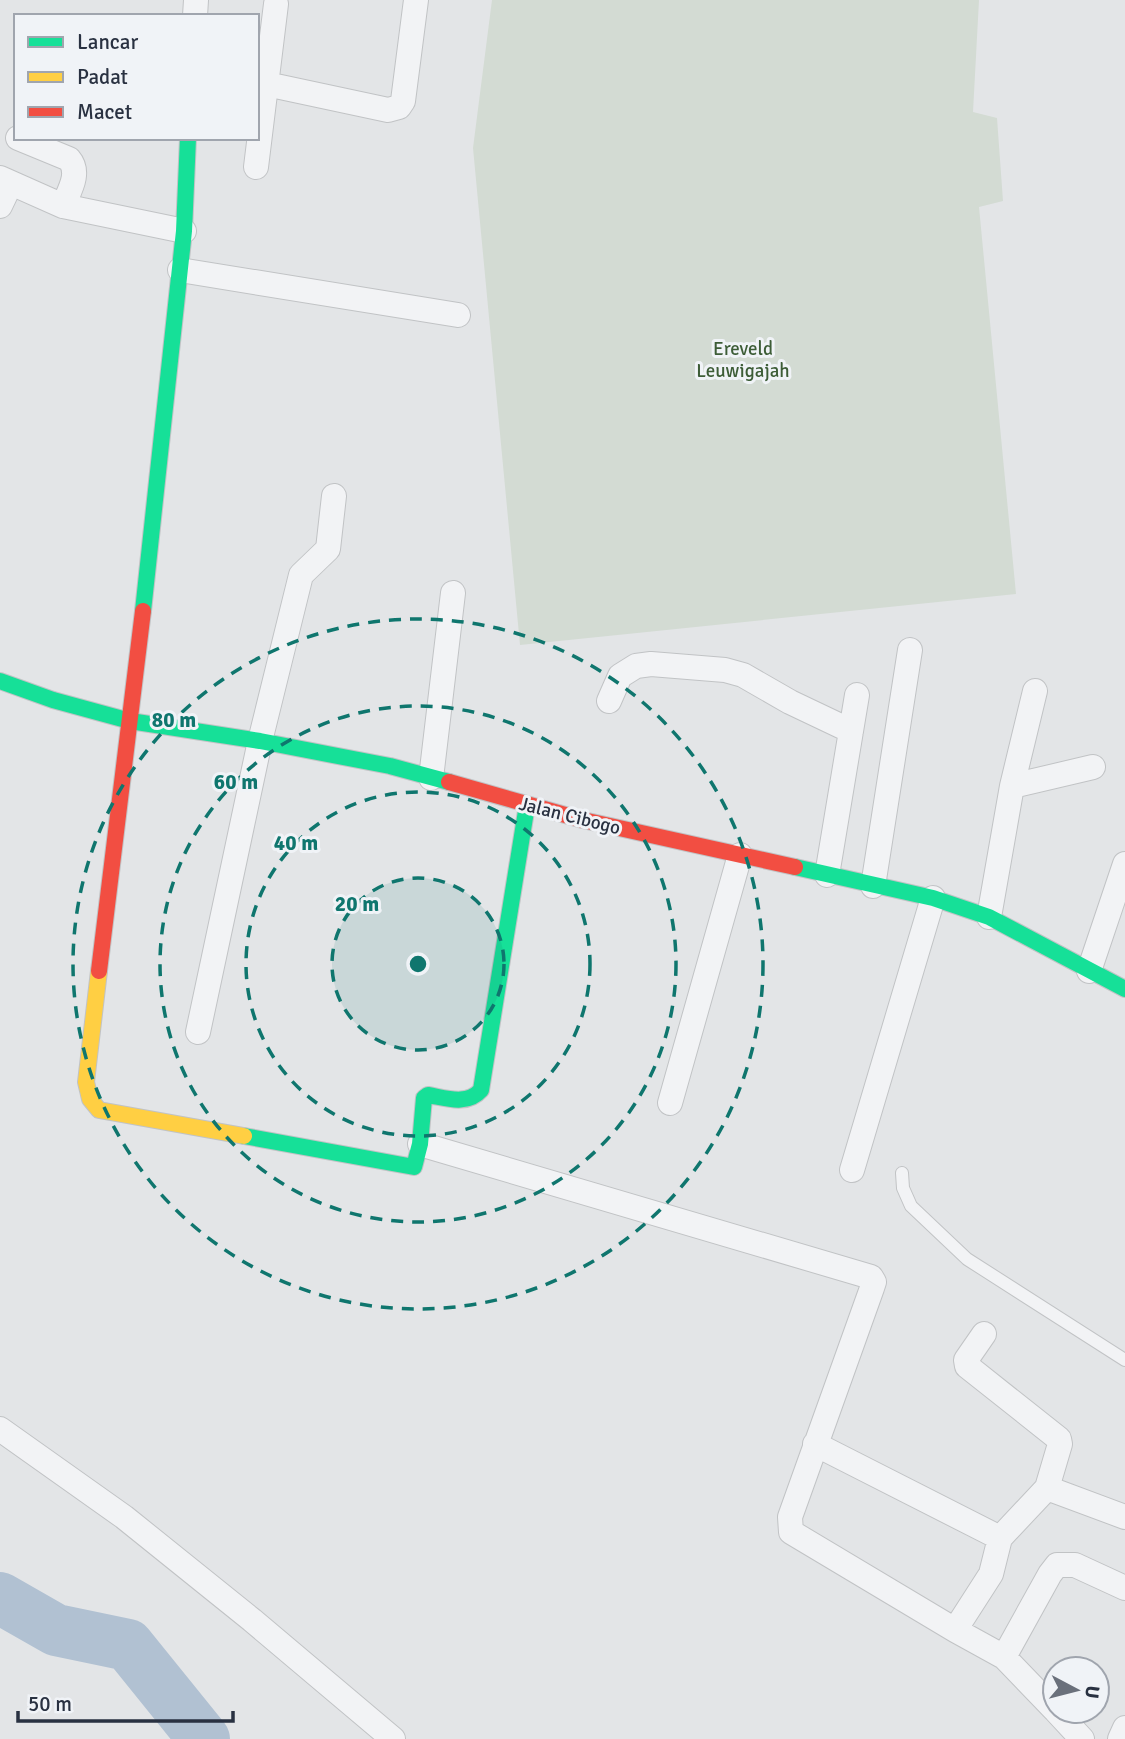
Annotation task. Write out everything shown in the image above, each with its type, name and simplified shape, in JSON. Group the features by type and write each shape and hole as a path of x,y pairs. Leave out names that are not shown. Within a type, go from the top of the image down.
{"street":[{"path":"262,83 388,110 399,107 404,101 416,0"},
{"path":"259,125 262,83 276,4"},
{"path":"22,140 69,159 74,165 76,173 63,206"},
{"path":"188,140 184,231 156,501 86,1082 90,1099 99,1110 411,1168 416,1164 426,1096 470,1101 477,1097 481,1090 527,805"},
{"path":"256,167 258,140"},
{"path":"0,206 6,180 63,206 184,231"},
{"path":"180,270 458,315"},
{"path":"198,1032 260,741 301,575 305,568 327,552 334,496"},
{"path":"431,778 453,593"},
{"path":"873,886 910,650"},
{"path":"609,701 620,676 636,666 651,664 715,669 743,675 790,702 851,731"},
{"name":"Jalan Cibogo","path":"0,681 52,700 130,721 356,759 583,821 933,898 989,917 1125,989"},
{"path":"989,917 1012,786 1035,691"},
{"path":"827,875 857,695"},
{"path":"1012,786 1093,767"},
{"path":"670,1103 740,855"},
{"path":"1089,971 1125,864"},
{"path":"852,1170 933,898"},
{"path":"420,1144 871,1277 874,1282 872,1288 790,1517 791,1532 1004,1657 1041,1696"},
{"path":"955,1630 991,1574 1000,1538 1047,1488 1060,1444 1059,1439 967,1366 966,1360 985,1334"},
{"path":"0,1429 124,1517 393,1739"},
{"path":"815,1444 1000,1538"},
{"path":"1047,1488 1125,1517"},
{"path":"1004,1657 1057,1565 1075,1565 1125,1588"},
{"path":"1068,1725 1082,1739"},
{"path":"1120,1739 1125,1728"}],"lane":[{"path":"902,1173 903,1188 911,1206 967,1259 1125,1360"}],"green space":[{"name":"Ereveld Leuwigajah","path":"492,0 979,0 973,112 997,118 1003,201 979,207 1016,594 520,645 473,148"}],"waterway":[{"path":"0,1598 56,1630 128,1645 204,1739"}],"traffic: fast":[{"path":"143,611 184,231 188,140"},
{"path":"0,681 53,700 130,721 260,741 390,766 449,782"},
{"path":"244,1136 414,1167 420,1144 424,1098 428,1095 463,1099 481,1090 527,805"},
{"path":"795,867 933,898 989,917 1125,989"}],"traffic: slow":[{"path":"99,971 86,1082 90,1099 99,1110 244,1136"}],"traffic: jam":[{"path":"99,971 143,611"},
{"path":"449,782 583,820 795,867"}]}
